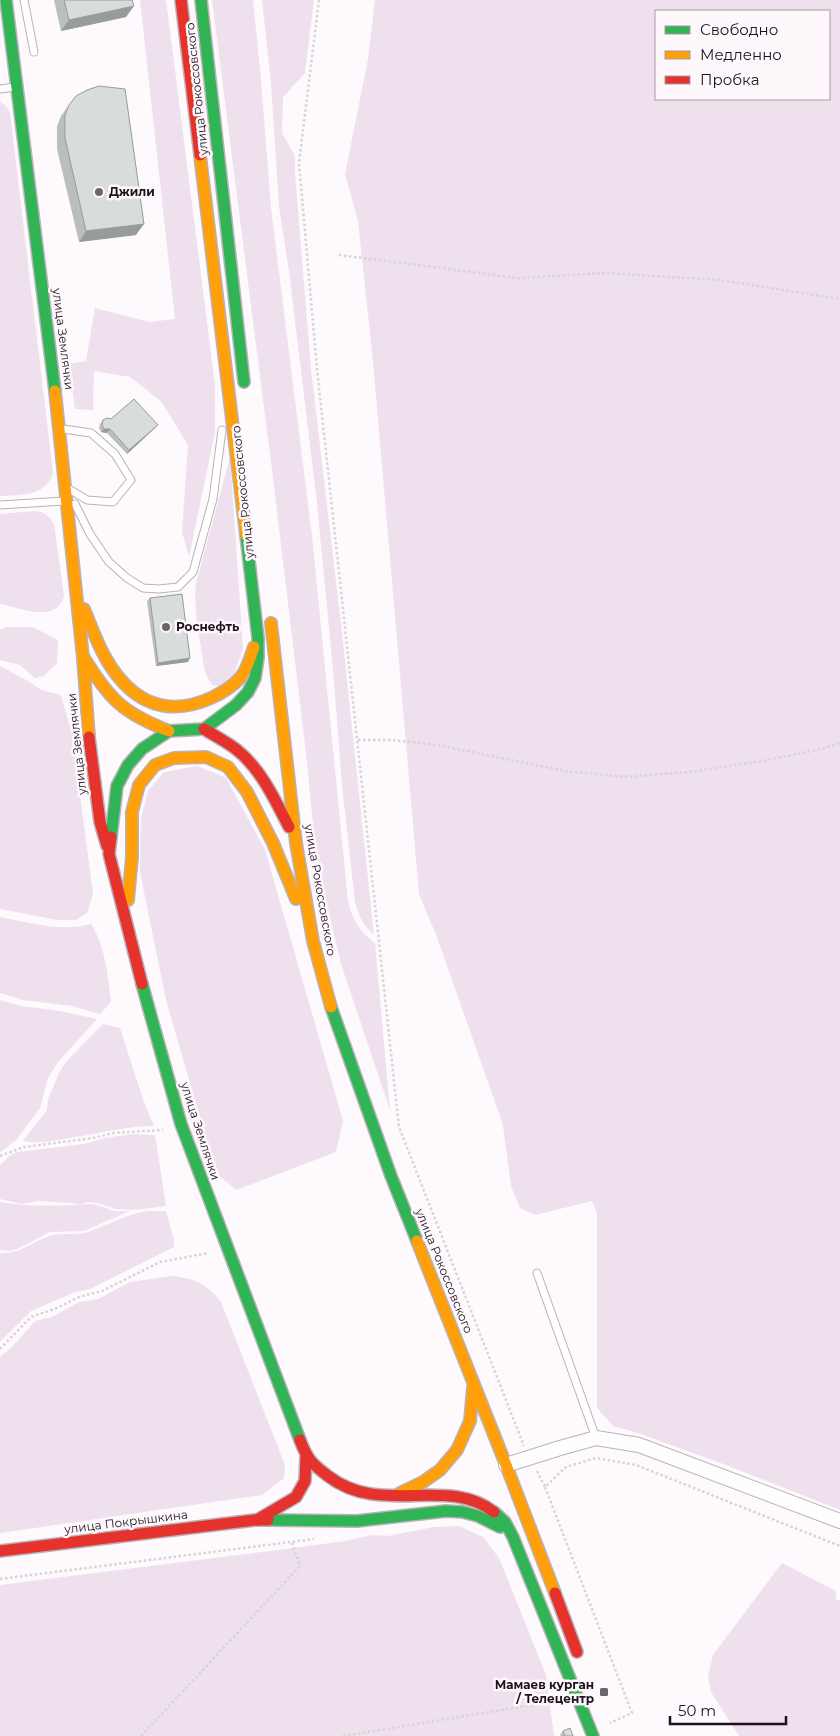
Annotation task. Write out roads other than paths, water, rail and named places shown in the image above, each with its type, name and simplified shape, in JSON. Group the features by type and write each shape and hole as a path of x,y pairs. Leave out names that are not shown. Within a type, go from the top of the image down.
{"main road":[{"name":"улица Землячки","path":"6,0 60,428 83,658 89,744 100,822 127,920 149,1013 181,1124 226,1250 306,1457"},
{"name":"улица Рокоссовского","path":"181,0 258,638 255,678 248,692 222,717 204,729"},
{"name":"улица Рокоссовского","path":"201,0 246,396"},
{"path":"76,591 101,648 114,672 129,688 145,700 164,708 183,708 205,702 226,690 240,678 258,638"},
{"name":"улица Рокоссовского","path":"270,614 296,842 313,942 333,1014 391,1176 474,1383 580,1660"},
{"path":"83,658 103,688 119,705 138,718 169,731 204,729 239,751 255,768 275,799 296,842"},
{"path":"110,854 118,786 128,765 142,749 169,731"},
{"path":"127,920 132,857 132,812 139,785 155,765 174,758 206,758 228,767 247,792 273,843 313,942"},
{"path":"394,1495 423,1482 440,1470 456,1450 470,1421 474,1383"},
{"path":"306,1457 328,1477 360,1493 467,1498 486,1504 502,1519 513,1538 593,1736"},
{"path":"255,1520 296,1497 305,1481 306,1457"},
{"path":"255,1520 357,1521 446,1511 463,1512 494,1523 513,1538"},
{"name":"улица Покрышкина","path":"0,1551 255,1520"}],"street":[{"path":"506,1465 596,1438 639,1445 840,1521"}],"lane":[{"path":"24,0 34,52"},
{"path":"0,89 18,86"},
{"path":"224,418 228,390"},
{"path":"66,487 90,534 109,562 142,588 178,587 193,572 213,499 223,426"},
{"path":"60,428 91,433 115,454 132,480 112,502 87,500 66,487"},
{"path":"0,506 68,501"},
{"path":"537,1273 596,1438"}],"place":[{"name":"Джили","path":"99,192"},
{"name":"Роснефть","path":"166,627"},
{"name":"Мамаев курган / Телецентр","path":"604,1692"}]}
